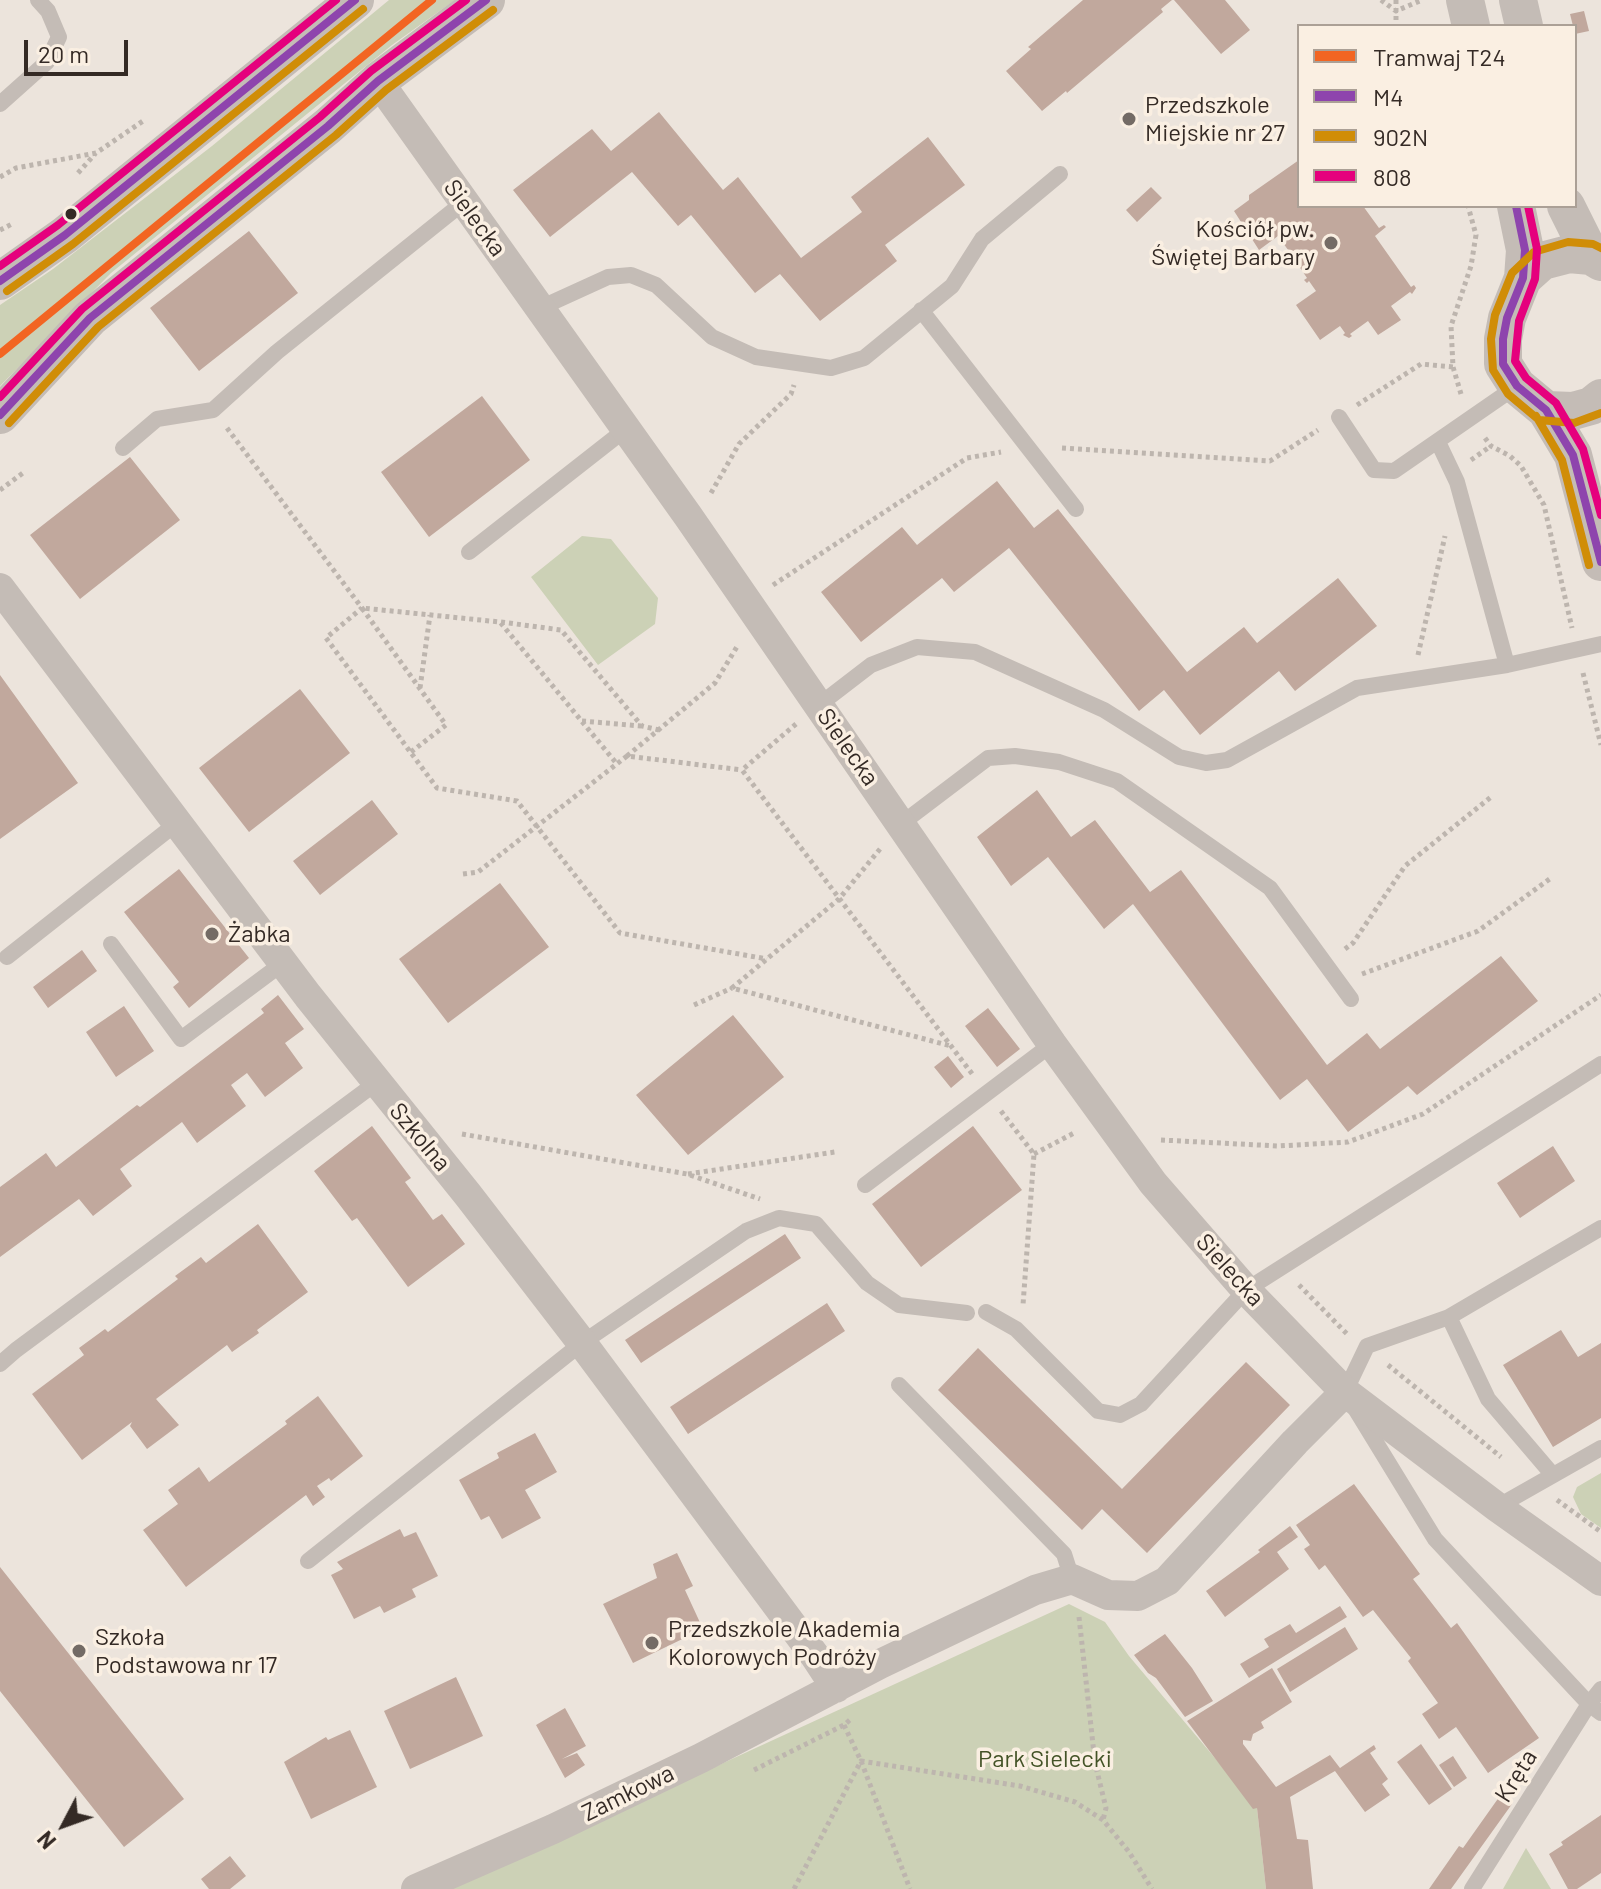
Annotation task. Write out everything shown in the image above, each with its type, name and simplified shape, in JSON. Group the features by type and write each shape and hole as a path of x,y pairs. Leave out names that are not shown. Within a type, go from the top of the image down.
{"street":[{"path":"0,281 65,235 355,0"},
{"path":"0,415 90,318 328,126 378,81 486,0"},
{"path":"1465,0 1471,24"},
{"path":"1518,0 1524,24"},
{"name":"Sielecka","path":"378,81 688,516 1052,1044 1153,1183 1246,1290 1345,1392 1601,1581"},
{"path":"1516,208 1525,250 1523,278 1507,318 1503,364 1517,386 1546,410 1573,455 1601,562"},
{"path":"1567,208 1596,259"},
{"path":"1523,278 1542,261 1569,254 1596,259"},
{"path":"1546,410 1573,411 1591,406 1601,398"},
{"name":"Szkolna","path":"0,588 283,963 582,1343 836,1688"},
{"path":"836,1688 1035,1590 1138,1596 1167,1581 1345,1392"},
{"name":"Zamkowa","path":"416,1889 647,1784 836,1688"}],"lane":[{"path":"0,104 47,62 59,37 48,11 38,0"},
{"path":"540,308 608,277 631,275 656,285 712,337 756,357 831,368 864,358 952,286 982,239 1060,174"},
{"path":"123,448 157,419 213,410 277,352 464,202"},
{"path":"921,310 1076,509"},
{"path":"1339,417 1374,470 1394,471 1517,386"},
{"path":"469,552 626,429"},
{"path":"1438,442 1457,482 1507,665"},
{"path":"819,705 871,665 917,647 975,652 1104,710 1179,757 1206,763 1227,760 1357,688 1507,665 1601,644"},
{"path":"901,824 988,758 1015,756 1059,762 1117,781 1270,888 1351,999"},
{"path":"7,957 177,823"},
{"path":"111,944 181,1039 283,963"},
{"path":"865,1185 1052,1044"},
{"path":"986,1312 1016,1329 1098,1411 1120,1415 1141,1404 1246,1290 1601,1064"},
{"path":"0,1364 41,1330 376,1083"},
{"path":"308,1561 582,1343 746,1231 779,1218 816,1224 867,1283 899,1305 967,1313"},
{"path":"1595,1709 1435,1539 1345,1392 1367,1346 1449,1317 1601,1228"},
{"path":"1449,1317 1488,1399 1552,1474"},
{"path":"899,1385 1064,1554 1075,1593"},
{"path":"1497,1507 1601,1448"},
{"name":"Kręta","path":"1472,1889 1595,1709 1601,1689"}],"path":[{"path":"1381,0 1396,11"},
{"path":"1396,0 1396,24"},
{"path":"1396,11 1422,0"},
{"path":"0,177 16,168 96,153 78,173"},
{"path":"1469,208 1476,235 1471,266 1451,326 1453,367 1464,405 1473,419 1491,446 1521,466 1544,505 1601,745"},
{"path":"0,230 12,224"},
{"path":"463,874 478,872 715,683 768,588 967,458 1029,446 1270,461 1421,364 1453,367"},
{"path":"688,516 706,501 739,444 791,394 801,365"},
{"path":"213,410 446,725 411,752"},
{"path":"1412,680 1457,482 1467,463 1491,446"},
{"path":"0,490 23,473"},
{"path":"642,726 561,630 362,608 326,638 437,788 517,801 620,933 767,959"},
{"path":"420,689 430,615"},
{"path":"500,622 617,764"},
{"path":"742,770 819,705"},
{"path":"582,721 659,730"},
{"path":"627,756 742,770 1034,1154 1023,1317 1016,1329"},
{"path":"1325,963 1353,943 1405,866 1491,797"},
{"path":"694,1005 732,988 839,899 901,824"},
{"path":"1338,983 1478,931 1551,878"},
{"path":"732,988 951,1047"},
{"path":"1034,1154 1075,1132 1192,1143 1278,1146 1348,1142 1423,1114 1601,995"},
{"path":"410,1124 423,1113 436,1130 687,1174 766,1201 779,1218"},
{"path":"687,1174 835,1152"},
{"path":"1283,1267 1342,1332 1367,1346 1535,1484 1601,1532"},
{"path":"1075,1593 1095,1763 1106,1808 1103,1820"},
{"path":"844,1725 910,1889"},
{"path":"861,1761 1020,1786 1075,1802 1103,1820 1129,1852 1152,1889"},
{"path":"794,1889 861,1761"}],"green space":[{"path":"389,0 455,0 392,45 111,273 0,386 0,305 53,269 212,146"},
{"path":"582,536 611,539 658,598 655,624 598,665 531,577"},
{"path":"1601,1473 1601,1528 1581,1514 1573,1497 1577,1487"},
{"name":"Park Sielecki","path":"1069,1604 1105,1622 1129,1656 1257,1808 1266,1889 449,1889"},
{"path":"1526,1848 1551,1889 1503,1889"}],"building":[{"path":"1083,0 1172,0 1161,9 1163,12 1042,111 1006,71 1031,49 1028,47"},
{"path":"1174,0 1225,0 1250,30 1221,54"},
{"path":"1584,11 1589,31 1577,34 1577,24 1572,24 1570,14"},
{"path":"659,112 723,190 738,177 801,258 862,212 851,197 928,137 965,185 885,245 897,261 820,321 780,274 755,293 691,215 678,226 632,172 550,237 513,190 592,129 611,151"},
{"name":"Kościół pw. Świętej Barbary","path":"1297,161 1297,208 1364,208 1379,228 1386,227 1375,236 1411,287 1414,285 1416,288 1412,294 1410,292 1391,306 1401,320 1378,335 1368,321 1349,338 1343,335 1345,333 1340,326 1320,340 1296,305 1316,291 1309,281 1304,280 1307,278 1293,257 1290,259 1288,256 1291,254 1278,236 1259,250 1234,211 1249,200 1249,195"},
{"path":"1151,187 1162,198 1137,222 1126,210"},
{"path":"249,231 298,293 199,371 150,308"},
{"path":"482,396 530,460 429,537 381,472"},
{"path":"130,457 180,520 80,599 30,535"},
{"path":"997,481 1034,528 1058,509 1187,672 1244,627 1257,643 1338,578 1377,626 1295,691 1279,671 1200,735 1164,690 1139,711 1009,548 954,592 942,578 861,642 821,592 902,527 917,545"},
{"path":"0,675 78,783 0,839"},
{"path":"300,689 350,753 249,832 199,768"},
{"path":"1037,790 1071,837 1095,820 1150,892 1181,870 1327,1065 1367,1033 1380,1049 1501,956 1538,1001 1417,1095 1408,1086 1348,1132 1307,1079 1280,1100 1133,904 1104,929 1048,857 1011,886 977,837"},
{"path":"372,800 398,834 320,895 293,861"},
{"path":"179,869 249,958 189,1008 173,987 179,982 124,912"},
{"path":"500,883 549,947 448,1023 399,959"},
{"path":"82,950 97,971 48,1008 33,987"},
{"path":"278,995 304,1029 285,1043 303,1068 265,1097 247,1073 231,1085 246,1106 197,1143 182,1122 120,1169 132,1186 93,1216 79,1199 0,1257 0,1187 46,1153 56,1167 264,1013 261,1009"},
{"path":"124,1006 154,1051 116,1077 86,1032"},
{"path":"988,1008 1020,1049 997,1067 965,1026"},
{"path":"733,1015 784,1077 688,1155 636,1095"},
{"path":"948,1056 964,1077 951,1088 934,1067"},
{"path":"372,1126 411,1178 405,1182 433,1220 442,1214 465,1244 408,1287 357,1218 352,1221 314,1171"},
{"path":"973,1126 1022,1190 921,1267 872,1204"},
{"path":"1553,1146 1575,1181 1520,1218 1497,1183"},
{"path":"258,1224 308,1292 257,1330 259,1333 232,1352 227,1345 156,1399 179,1425 147,1449 130,1426 132,1422 82,1460 32,1394 84,1355 79,1348 105,1329 108,1332 178,1279 175,1276 201,1257 206,1263"},
{"path":"785,1234 801,1258 641,1363 625,1340"},
{"path":"827,1303 845,1331 688,1434 670,1407"},
{"path":"1561,1330 1578,1357 1601,1343 1601,1418 1553,1447 1503,1365"},
{"path":"978,1348 1122,1489 1246,1362 1290,1405 1147,1553 1102,1509 1082,1530 938,1390"},
{"path":"318,1396 363,1456 331,1481 329,1478 317,1486 325,1497 313,1506 306,1495 186,1587 143,1530 178,1504 168,1490 199,1467 209,1482 287,1424 285,1421"},
{"path":"535,1433 557,1472 525,1490 541,1518 502,1539 489,1516 481,1520 459,1480 499,1458 497,1453"},
{"path":"1354,1484 1420,1574 1413,1579 1451,1628 1457,1623 1539,1738 1488,1773 1456,1727 1439,1739 1422,1714 1438,1703 1408,1661 1411,1658 1373,1610 1363,1617 1325,1565 1319,1570 1304,1549 1310,1545 1296,1525"},
{"path":"1290,1526 1298,1537 1277,1552 1289,1569 1225,1617 1206,1591"},
{"path":"400,1529 404,1537 416,1532 438,1576 412,1589 416,1597 384,1613 380,1606 354,1619 331,1575 343,1569 337,1562"},
{"path":"677,1553 693,1586 685,1590 703,1629 633,1663 603,1604 657,1578 653,1564"},
{"path":"0,1567 184,1799 124,1847 0,1691"},
{"path":"1340,1606 1347,1617 1249,1678 1240,1664 1269,1647 1264,1639 1290,1624 1296,1633"},
{"path":"1345,1627 1358,1649 1290,1692 1277,1669"},
{"path":"1165,1634 1213,1701 1185,1717 1134,1655"},
{"path":"1272,1668 1292,1702 1261,1722 1264,1728 1253,1734 1251,1741 1243,1740 1243,1744 1276,1787 1330,1755 1340,1768 1374,1745 1376,1749 1370,1753 1388,1779 1382,1784 1390,1795 1365,1812 1335,1771 1290,1797 1297,1839 1308,1840 1313,1889 1266,1889 1257,1808 1253,1809 1187,1721"},
{"path":"456,1677 483,1736 410,1769 384,1711"},
{"path":"565,1708 586,1746 562,1759 577,1753 585,1765 565,1778 536,1725"},
{"path":"350,1730 377,1787 311,1819 284,1762 326,1737 328,1740"},
{"path":"1421,1744 1452,1789 1429,1805 1397,1762"},
{"path":"1453,1756 1467,1778 1454,1787 1439,1765"},
{"path":"1502,1793 1512,1804 1451,1889 1429,1889 1459,1846 1463,1848"},
{"path":"1601,1815 1601,1873 1577,1889 1568,1889 1549,1854 1563,1845 1561,1842"},
{"path":"230,1856 246,1876 230,1889 209,1889 201,1879"}],"tram line":[{"name":"T24","path":"0,354 432,0"}],"transit line":[{"name":"808","path":"0,266 58,225 336,0"},
{"name":"M4","path":"0,281 65,235 355,0"},
{"name":"808","path":"0,397 82,309 320,117 371,71 466,0"},
{"name":"M4","path":"0,415 90,318 328,126 378,81 486,0"},
{"name":"902N","path":"7,291 73,244 363,9"},
{"name":"902N","path":"9,423 98,327 336,135 386,90 493,10"},
{"name":"M4","path":"1516,208 1525,250 1523,278 1507,318 1503,364 1517,386 1546,410 1573,455 1601,562"},
{"name":"808","path":"1528,208 1537,249 1535,279 1519,321 1515,361 1526,378 1556,403 1583,449 1601,515"},
{"name":"902N","path":"1601,248 1593,244 1568,242 1534,252 1512,273 1495,315 1491,339 1493,370 1508,394 1539,420 1574,423 1601,413"},
{"name":"902N","path":"1536,416 1562,460 1589,565"}],"place":[{"name":"Przedszkole Miejskie nr 27","path":"1129,119"},
{"name":"Kościół pw. Świętej Barbary","path":"1331,243"},
{"name":"Żabka","path":"212,934"},
{"name":"Przedszkole Akademia Kolorowych Podróży","path":"652,1643"},
{"name":"Szkoła Podstawowa nr 17","path":"79,1651"}]}
